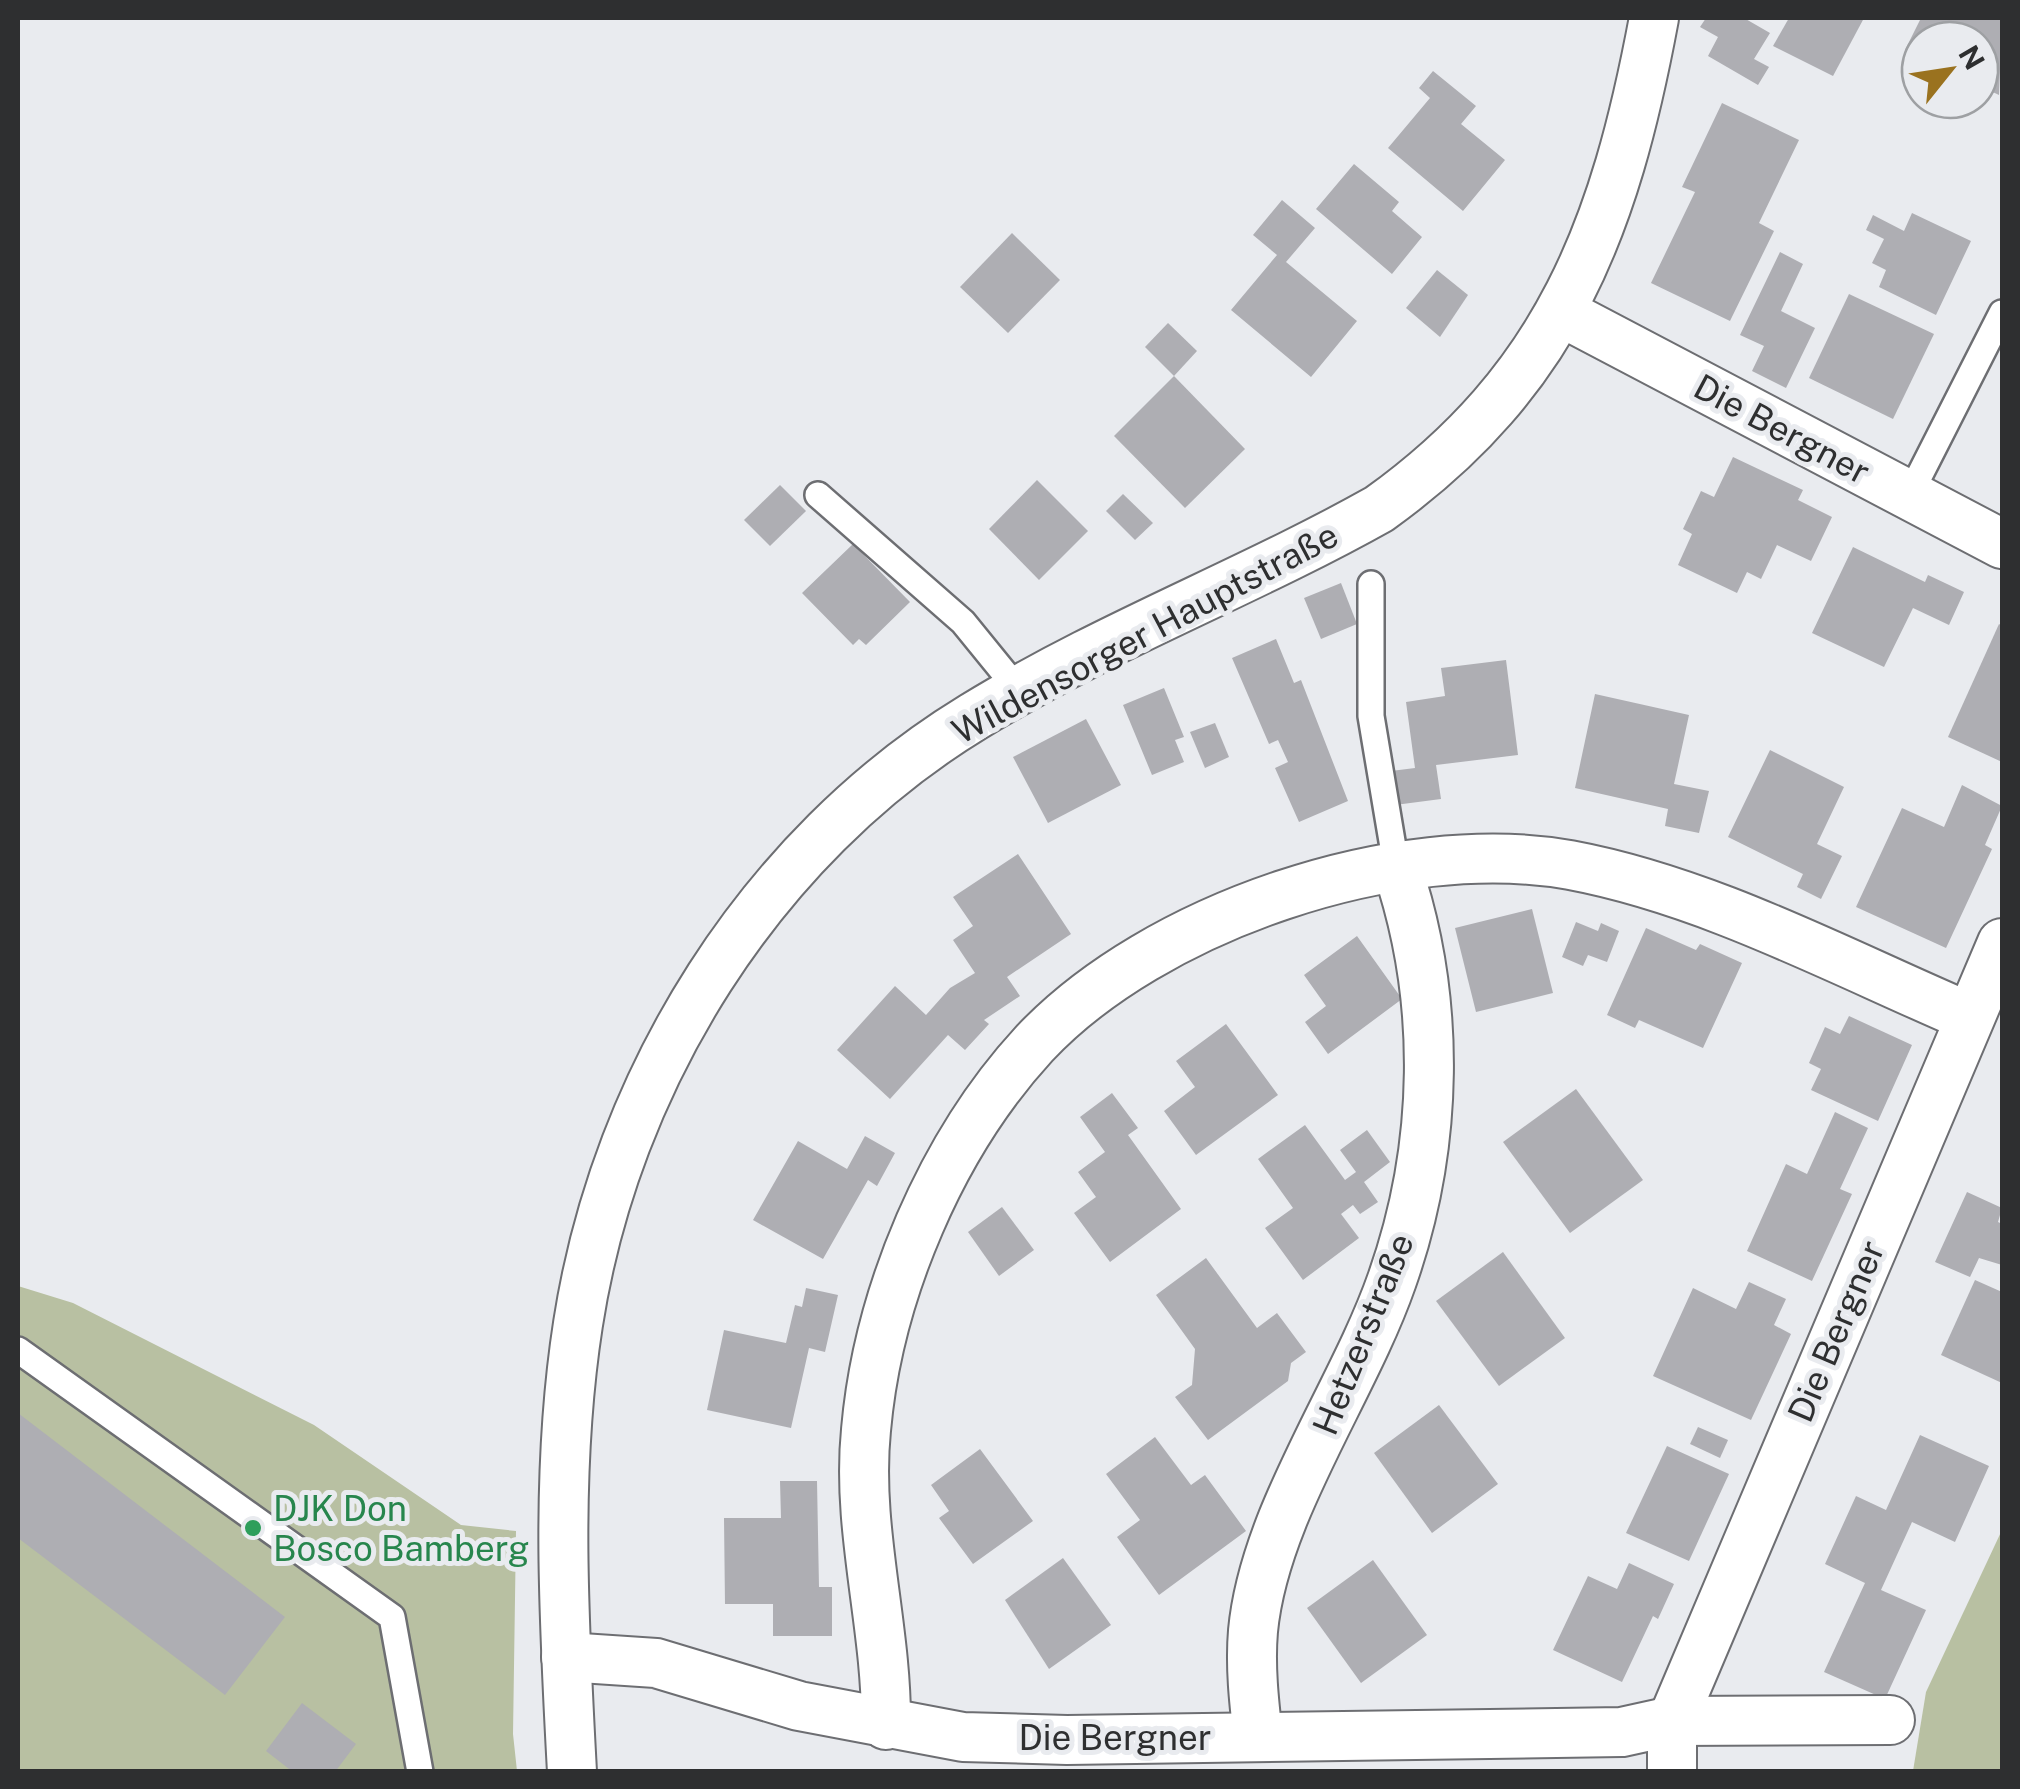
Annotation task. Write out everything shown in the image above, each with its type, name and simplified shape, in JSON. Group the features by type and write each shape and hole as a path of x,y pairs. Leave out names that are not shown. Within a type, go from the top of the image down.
{"street":[{"name":"Wildensorger Hauptstraße","path":"572,1772 564,1519 578,1322 621,1152 654,1073 707,981 763,903 831,828 890,773 974,716 1379,509 1424,476 1470,434 1532,358 1588,259 1620,178 1654,18"},
{"name":"Die Bergner","path":"1561,312 2002,544"},
{"path":"886,1725 886,1664 866,1531 866,1430 890,1308 934,1197 976,1116 1035,1043 1105,982 1216,921 1310,886 1396,865 1508,859 1627,878 1705,904 1969,1016"},
{"name":"Hetzerstraße","path":"1258,1736 1252,1687 1259,1597 1303,1475 1391,1282 1422,1161 1430,1082 1422,963 1413,913 1396,865"},
{"name":"Die Bergner","path":"1672,1772 1672,1721 2002,943"},
{"name":"Die Bergner","path":"566,1657 656,1663 799,1706 963,1737 1622,1732 1672,1721 1890,1720"}],"lane":[{"path":"1909,496 2002,313"},
{"path":"818,495 963,622 1020,692"},
{"path":"1371,584 1370,716 1396,865"},
{"path":"18,1350 392,1616 420,1772"}],"green space":[{"name":"DJK Don Bosco Bamberg","path":"18,1286 73,1303 314,1425 461,1525 516,1531 513,1734 517,1771 18,1771"},
{"path":"2002,1530 2002,1771 1913,1771 1926,1692"}],"building":[{"path":"1706,18 1744,18 1770,33 1754,59 1769,67 1758,85 1708,56 1718,37 1700,27"},
{"path":"1789,18 1864,18 1833,76 1773,46"},
{"path":"2002,18 2000,69 2000,20 1920,20"},
{"path":"1433,71 1476,106 1461,124 1505,160 1463,211 1388,148 1430,98 1419,88"},
{"path":"1722,103 1799,140 1759,223 1774,231 1730,321 1651,283 1695,192 1682,187"},
{"path":"1354,164 1399,202 1392,211 1422,237 1392,274 1316,209"},
{"path":"1282,200 1315,228 1286,262 1357,321 1311,377 1231,310 1277,255 1253,235"},
{"path":"1912,213 1971,241 1936,315 1879,287 1886,270 1872,263 1884,239 1866,230 1873,215 1904,231"},
{"path":"1012,233 1060,280 1008,333 960,287"},
{"path":"1780,252 1803,264 1781,311 1815,328 1786,388 1752,371 1764,346 1740,335"},
{"path":"1437,270 1468,295 1440,337 1406,308"},
{"path":"1849,294 1934,334 1893,419 1809,378"},
{"path":"1168,323 1197,351 1174,376 1145,347"},
{"path":"1174,376 1245,449 1185,508 1114,436"},
{"path":"1733,457 1803,490 1798,500 1832,517 1811,561 1777,545 1761,579 1747,572 1737,593 1678,565 1692,534 1683,529 1701,491 1714,497"},
{"path":"1037,480 1088,531 1039,580 989,529"},
{"path":"780,485 806,511 770,546 744,520"},
{"path":"1123,494 1153,523 1135,540 1106,511"},
{"path":"853,544 910,602 866,645 859,639 853,645 802,593"},
{"path":"1853,547 1925,582 1928,575 1964,592 1949,625 1913,608 1884,667 1812,633"},
{"path":"1341,583 1357,624 1321,639 1304,598"},
{"path":"1999,624 2002,626 2002,762 1948,737"},
{"path":"1276,639 1294,683 1301,680 1348,801 1299,822 1275,768 1288,762 1278,740 1269,744 1232,658"},
{"path":"1506,660 1518,755 1436,765 1441,799 1395,805 1391,771 1415,768 1406,702 1445,696 1441,668"},
{"path":"1164,688 1184,737 1175,740 1184,762 1152,775 1123,705"},
{"path":"1595,694 1689,715 1674,784 1709,791 1699,833 1665,826 1668,809 1575,788"},
{"path":"1086,719 1121,785 1048,823 1013,757"},
{"path":"1215,723 1229,757 1205,768 1190,732"},
{"path":"1770,750 1844,787 1817,844 1842,856 1821,899 1797,887 1803,874 1728,837"},
{"path":"1962,785 2002,806 1985,845 1992,849 1946,948 1856,907 1902,808 1944,827"},
{"path":"1018,854 1071,934 1007,977 1020,996 984,1020 989,1024 965,1050 948,1035 890,1099 837,1050 895,986 926,1015 950,988 975,973 953,940 973,926 953,897"},
{"path":"1532,909 1553,993 1476,1012 1455,928"},
{"path":"1576,922 1598,931 1601,923 1619,931 1607,962 1588,955 1583,966 1562,957"},
{"path":"1646,928 1696,950 1700,944 1742,963 1703,1048 1639,1020 1635,1028 1607,1015"},
{"path":"1357,936 1402,999 1328,1054 1305,1022 1326,1006 1304,975"},
{"path":"1849,1016 1912,1045 1878,1121 1811,1090 1821,1069 1809,1063 1825,1027 1840,1034"},
{"path":"1226,1024 1278,1095 1196,1155 1164,1111 1195,1087 1176,1061"},
{"path":"1576,1089 1643,1180 1570,1233 1503,1142"},
{"path":"1112,1093 1138,1128 1128,1135 1181,1209 1110,1262 1074,1213 1096,1197 1078,1172 1105,1152 1080,1117"},
{"path":"1835,1112 1868,1128 1840,1189 1852,1194 1812,1281 1747,1251 1786,1164 1807,1174"},
{"path":"1305,1125 1345,1180 1356,1172 1340,1150 1367,1130 1390,1162 1364,1182 1378,1202 1360,1214 1353,1205 1341,1214 1359,1238 1303,1280 1265,1228 1293,1208 1258,1159"},
{"path":"865,1136 895,1153 877,1186 868,1180 823,1259 753,1220 798,1141 847,1169"},
{"path":"1967,1192 2002,1208 1998,1222 2002,1224 2002,1265 1979,1258 1970,1277 1935,1262"},
{"path":"1002,1207 1034,1250 999,1276 968,1232"},
{"path":"1503,1252 1565,1338 1499,1386 1436,1301"},
{"path":"1206,1258 1257,1328 1277,1313 1306,1352 1291,1363 1288,1381 1208,1440 1175,1397 1192,1385 1195,1349 1156,1295"},
{"path":"1975,1280 2002,1292 2002,1383 1941,1355"},
{"path":"1749,1282 1786,1299 1774,1325 1791,1334 1751,1420 1653,1376 1693,1288 1736,1309"},
{"path":"806,1288 838,1295 825,1352 809,1348 791,1428 707,1410 724,1330 786,1343 795,1305 802,1307"},
{"path":"1439,1405 1498,1484 1432,1533 1374,1453"},
{"path":"18,1413 285,1617 225,1695 18,1538"},
{"path":"1698,1427 1728,1440 1720,1458 1690,1444"},
{"path":"1920,1435 1989,1466 1955,1542 1912,1522 1881,1590 1926,1610 1885,1699 1824,1672 1865,1583 1825,1564 1856,1496 1886,1510"},
{"path":"1155,1437 1191,1485 1205,1475 1246,1531 1159,1595 1117,1537 1140,1520 1106,1474"},
{"path":"1667,1446 1729,1474 1689,1561 1626,1533"},
{"path":"980,1449 1033,1521 973,1564 939,1518 949,1511 931,1485"},
{"path":"780,1481 817,1481 819,1587 832,1587 832,1636 773,1636 773,1604 725,1604 724,1518 781,1518"},
{"path":"1063,1558 1111,1625 1049,1669 1005,1600"},
{"path":"1373,1560 1427,1635 1361,1683 1307,1608"},
{"path":"1629,1563 1674,1584 1658,1619 1653,1616 1622,1682 1553,1650 1588,1576 1617,1589"},
{"path":"302,1703 356,1744 335,1772 293,1772 266,1751"}],"place":[{"name":"DJK Don Bosco Bamberg","path":"253,1528"}]}
